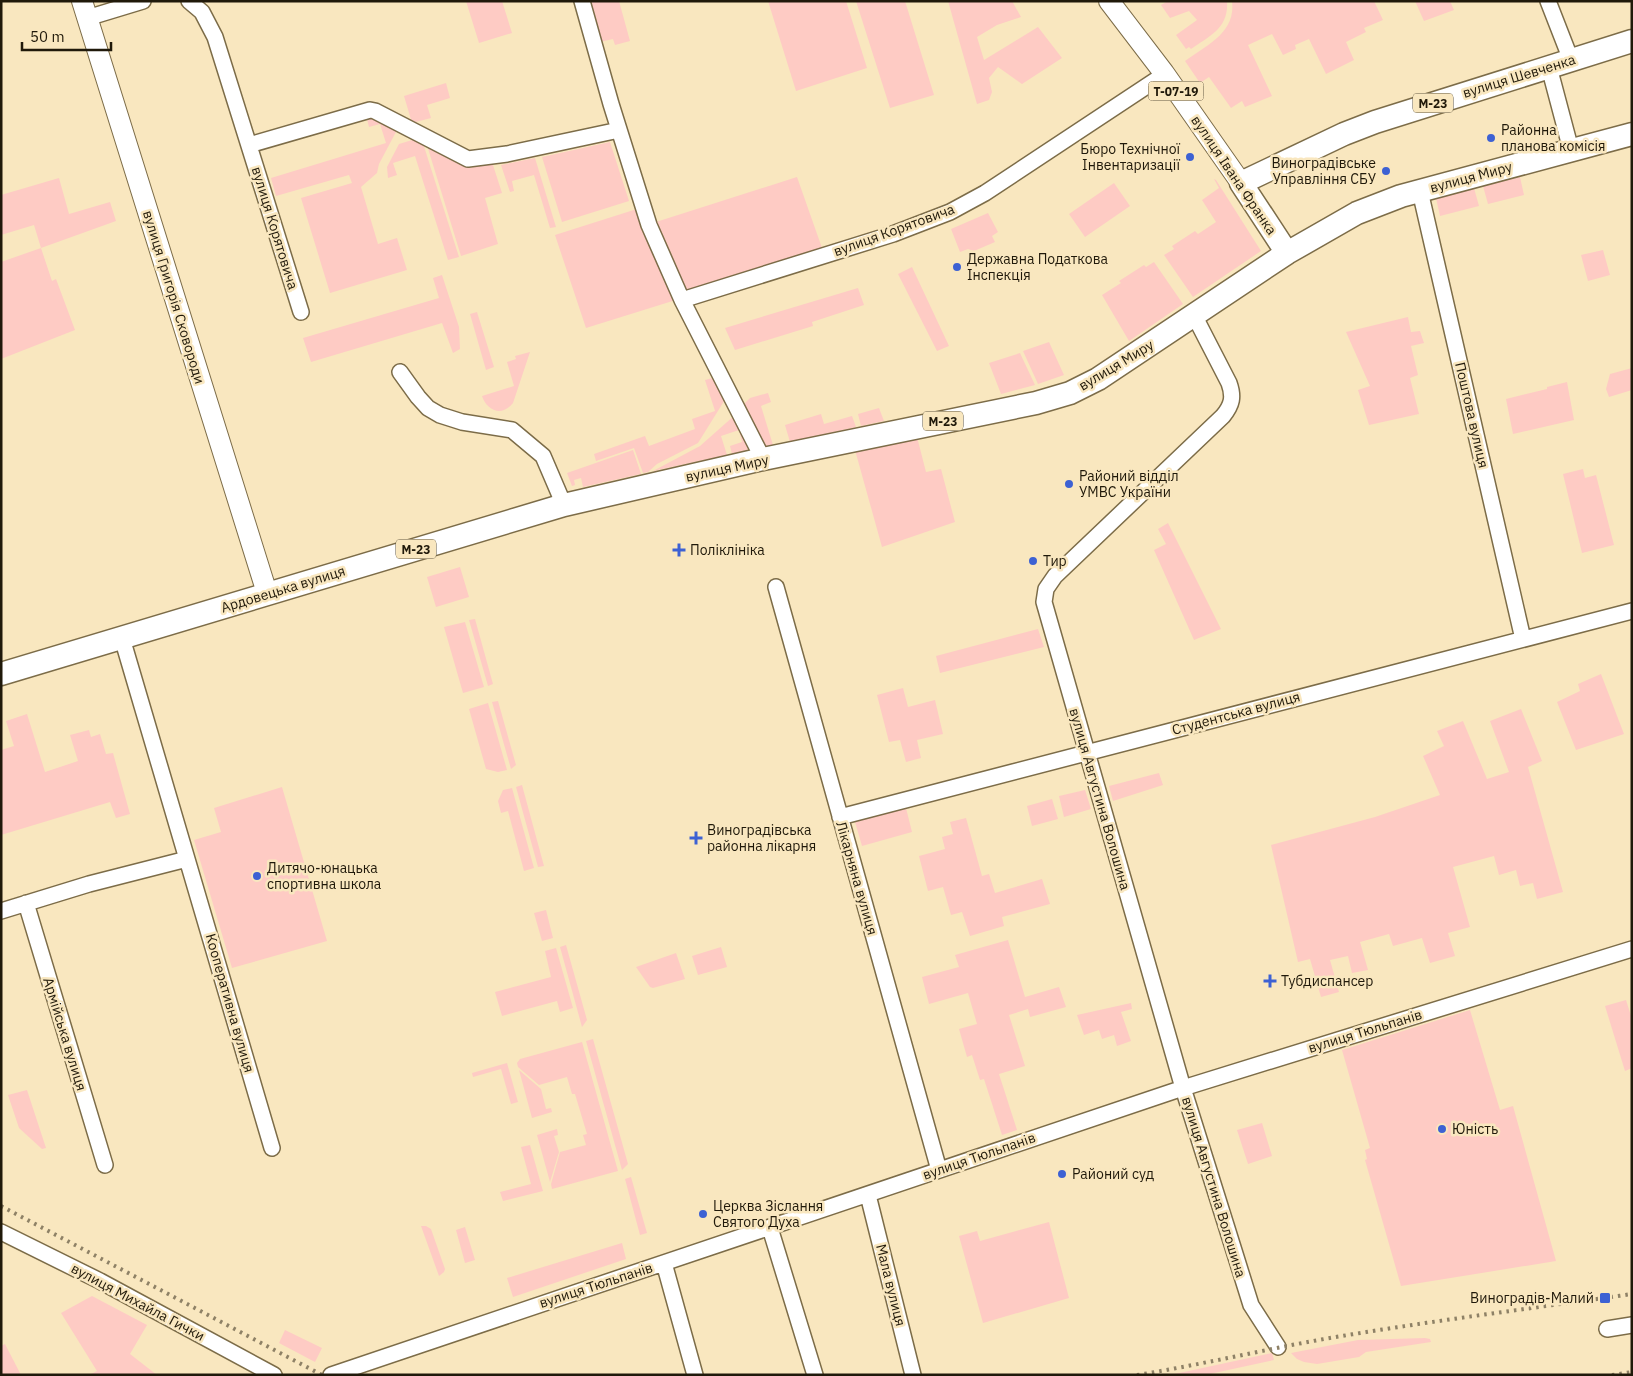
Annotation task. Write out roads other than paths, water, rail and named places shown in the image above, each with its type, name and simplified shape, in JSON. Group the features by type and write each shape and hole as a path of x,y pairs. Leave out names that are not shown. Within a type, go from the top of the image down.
{"highway":[{"name":"вулиця Шевченка","path":"1241,183 1344,134 1375,122 1632,41"},
{"name":"вулиця Миру","path":"564,505 763,459 1036,403 1070,393 1115,369 1287,253 1357,213 1401,196 1632,134"},
{"name":"вулиця Івана Франка","path":"1241,183 1287,253"},
{"name":"Ардовецька вулиця","path":"1,674 564,505"}],"main road":[{"name":"вулиця Івана Франка","path":"1109,1 1164,74 1241,183"},
{"name":"вулиця Григорія Сковороди","path":"84,10 267,593"}],"street":[{"path":"84,10 143,1"},
{"name":"вулиця Корятовича","path":"189,1 202,12 215,37 301,312"},
{"path":"582,1 619,130 649,225 682,300 763,459"},
{"path":"1548,1 1571,60"},
{"path":"1549,67 1571,150"},
{"name":"вулиця Корятовича","path":"682,300 892,234 950,212 985,192 1164,74"},
{"path":"249,145 365,110 375,111 468,159 507,154 619,130"},
{"name":"Поштова вулиця","path":"1420,191 1523,639"},
{"name":"вулиця Августина Волошина","path":"1194,315 1229,383 1232,391 1230,407 1223,416 1055,576 1046,588 1044,595 1045,611 1182,1088 1248,1297 1257,1316 1278,1347"},
{"path":"400,372 428,408 440,415 462,422 512,430 543,456 564,505"},
{"name":"Лікарняна вулиця","path":"776,587 939,1170"},
{"name":"Студентська вулиця","path":"840,817 1632,611"},
{"name":"Кооперативна вулиця","path":"122,638 272,1148"},
{"path":"1,911 76,888 187,860"},
{"name":"Армійська вулиця","path":"26,903 104,1165"},
{"name":"вулиця Тюльпанів","path":"331,1375 1182,1088 1632,949"},
{"name":"Мала вулиця","path":"868,1194 914,1375"},
{"path":"770,1228 815,1375"},
{"name":"вулиця Михайла Гички","path":"1,1232 100,1280 274,1375"},
{"path":"664,1263 695,1375"},
{"path":"1607,1329 1632,1325"}],"railway":[{"path":"1,1206 322,1375"},
{"path":"1137,1375 1342,1336 1632,1294"},
{"path":"1612,1375 1632,1372"}],"place":[{"name":"Районна планова комісія","path":"1491,138"},
{"name":"Бюро Технічної Інвентаризації","path":"1190,157"},
{"name":"Виноградівське Управління СБУ","path":"1386,171"},
{"name":"Державна Податкова Інспекція","path":"957,267"},
{"name":"Районий відділ УМВС України","path":"1069,484"},
{"name":"Поліклініка","path":"679,550"},
{"name":"Тир","path":"1033,561"},
{"name":"Виноградівська районна лікарня","path":"696,838"},
{"name":"Дитячо-юнацька спортивна школа","path":"257,876"},
{"name":"Тубдиспансер","path":"1270,981"},
{"name":"Юність","path":"1442,1129"},
{"name":"Районий суд","path":"1062,1174"},
{"name":"Церква Зіслання Святого Духа","path":"703,1214"},
{"name":"Виноградів-Малий","path":"1605,1298"}]}
